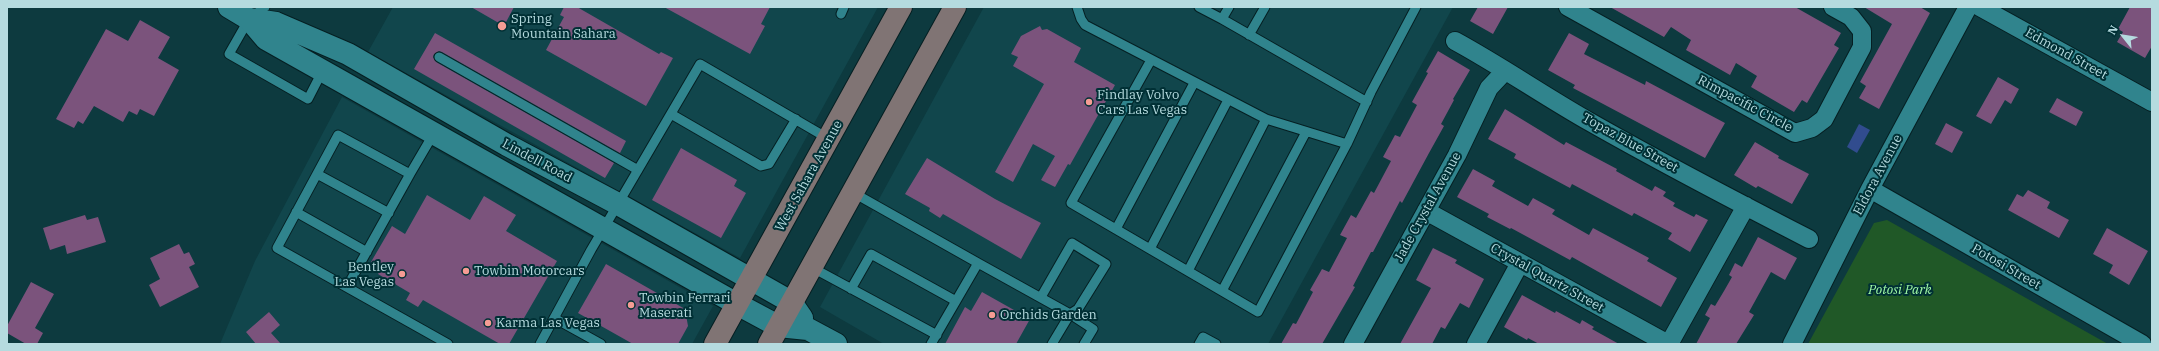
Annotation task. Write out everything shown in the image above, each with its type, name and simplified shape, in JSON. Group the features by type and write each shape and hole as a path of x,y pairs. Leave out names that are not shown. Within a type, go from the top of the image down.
{"main road":[{"name":"West Sahara Avenue","path":"715,344 901,7"},
{"path":"774,335 810,267 955,7"}],"street":[{"name":"Lindell Road","path":"229,7 257,13 348,54 791,302 808,329 836,344"},
{"name":"Rimpacific Circle","path":"1568,7 1795,132 1812,128 1824,119 1862,47 1862,31 1851,17 1833,7"},
{"name":"Eldora Avenue","path":"1792,344 1870,189 1968,7"},
{"name":"Edmond Street","path":"1980,7 2152,102"},
{"name":"Lindell Road","path":"257,13 266,39 434,132 737,304 774,335 808,329"},
{"name":"Topaz Blue Street","path":"1455,41 1486,58 1595,125 1809,239"},
{"name":"Jade Crystal Avenue","path":"1353,344 1457,155 1489,88 1505,71"},
{"path":"434,132 442,125 506,157 526,155"},
{"name":"Potosi Street","path":"1870,189 2142,344"},
{"path":"1669,344 1746,206"},
{"name":"Crystal Quartz Street","path":"1426,211 1669,344"},
{"path":"1476,344 1520,263"}],"lane":[{"path":"1077,7 1080,19 1085,25 1194,83 1266,119 1347,144"},
{"path":"1199,7 1367,102"},
{"path":"1222,19 1229,7"},
{"path":"1249,35 1265,7"},
{"path":"1151,60 1071,203 1258,312 1347,144 1416,7"},
{"path":"257,13 229,54 308,99 323,70"},
{"path":"440,57 638,170"},
{"path":"540,344 604,228 700,64 830,138"},
{"path":"1116,230 1194,83"},
{"path":"1150,249 1228,100"},
{"path":"671,114 761,166 769,164 796,120"},
{"path":"1188,271 1266,119"},
{"path":"347,287 434,132"},
{"path":"1222,291 1306,132"},
{"path":"410,174 338,135 277,248 448,344"},
{"path":"317,174 389,213"},
{"path":"852,191 1041,297 1093,328 1084,344"},
{"path":"296,212 367,252"},
{"path":"1041,297 1072,243 1106,264 1078,309 1070,314 1052,344"},
{"path":"851,289 871,254 956,301"},
{"path":"931,344 978,262"},
{"path":"810,267 936,335"},
{"path":"554,318 590,341 601,344"},
{"path":"1199,344 1203,337 1216,344"}],"shaded area":[{"path":"393,7 878,7 740,258 368,52"},
{"path":"984,7 1453,7 1268,344 884,344 820,307"},
{"path":"342,97 713,306 692,344 220,344 255,261"}],"green space":[{"name":"Potosi Park","path":"1887,220 2108,344 1808,344 1874,223"}],"water":[{"path":"1859,124 1870,130 1857,153 1847,147"}],"building":[{"path":"471,7 514,7 504,26"},
{"path":"564,7 577,7 659,54 661,52 673,58 646,106 546,50 564,17 560,15"},
{"path":"664,7 770,7 761,24 765,26 750,54"},
{"path":"1478,7 1508,7 1493,34 1470,21"},
{"path":"1610,7 1795,7 1841,33 1834,45 1839,48 1807,103 1802,100 1794,112 1751,87 1757,76 1736,63 1730,75 1686,50 1691,40 1671,27 1664,37"},
{"path":"1864,7 1920,7 1930,13 1879,109 1859,98 1866,86 1860,82 1892,24"},
{"path":"2130,7 2152,7 2152,46 2145,58 2117,42 2123,32 2118,29"},
{"path":"140,20 170,37 158,58 179,70 154,116 140,109 137,115 129,111 123,122 94,106 83,124 78,121 74,128 56,119 106,29 128,41"},
{"name":"Findlay Volvo Cars Las Vegas","path":"1040,26 1042,30 1047,29 1081,48 1074,62 1115,85 1070,165 1068,164 1055,187 1041,180 1055,156 1033,144 1013,182 995,172 1044,84 1013,66 1018,57 1011,54 1021,36"},
{"path":"435,33 626,141 620,153 442,52 439,51 434,54 433,57 436,62 614,163 605,178 414,69"},
{"path":"1569,33 1589,44 1584,54 1645,85 1646,81 1725,123 1705,158 1573,88 1575,85 1548,70"},
{"path":"1438,51 1470,70 1453,99 1454,100 1441,124 1444,126 1402,203 1400,201 1373,252 1371,252 1353,286 1355,287 1322,344 1281,344 1293,323 1296,324 1313,292 1310,290 1322,269 1329,272 1347,238 1340,235 1351,215 1356,218 1371,191 1374,193 1391,161 1383,157 1395,135 1400,137 1417,105 1412,102"},
{"path":"1998,77 2019,89 2011,104 2005,100 1991,124 1976,116"},
{"path":"2057,98 2083,112 2076,126 2049,112"},
{"path":"1505,109 1564,145 1566,142 1617,169 1616,171 1652,191 1655,186 1666,192 1663,196 1675,203 1673,206 1694,217 1696,214 1708,220 1690,252 1668,239 1672,233 1634,213 1632,216 1572,184 1570,188 1514,158 1516,154 1488,139"},
{"path":"1946,123 1963,132 1952,153 1935,144"},
{"path":"1755,142 1779,156 1778,158 1809,174 1792,204 1758,186 1756,188 1734,175"},
{"path":"681,148 737,180 734,186 746,193 721,238 652,200"},
{"path":"927,158 995,199 1041,223 1021,259 943,214 940,218 929,211 930,208 905,194"},
{"path":"1473,169 1495,181 1492,186 1528,206 1533,198 1555,210 1552,214 1589,235 1593,228 1649,258 1647,261 1677,278 1661,307 1572,257 1570,260 1511,228 1510,229 1487,217 1489,214 1457,197"},
{"path":"2028,190 2050,202 2047,208 2069,220 2059,238 2008,210 2017,194 2023,197"},
{"name":"Towbin Motorcars","path":"427,195 470,220 484,196 516,215 506,231 557,261 509,344 500,344 423,300 418,307 406,300 410,293 378,274 382,268 371,262 392,226 405,234"},
{"path":"85,215 87,220 98,217 106,242 67,254 65,245 50,250 43,228"},
{"path":"2107,228 2148,251 2129,285 2109,273 2113,265 2093,254"},
{"path":"1758,237 1797,258 1785,280 1771,272 1749,312 1754,315 1736,344 1696,344 1710,318 1705,315 1711,304 1715,306 1732,277 1729,275 1735,263 1742,267"},
{"path":"179,244 184,254 189,252 195,264 189,267 199,287 160,307 149,285 160,279 150,258"},
{"path":"1433,248 1457,260 1455,263 1484,279 1469,308 1460,303 1445,329 1441,327 1432,344 1400,344 1431,288 1416,280"},
{"name":"Towbin Ferrari Maserati","path":"606,264 685,309 688,326 678,344 633,344 578,313"},
{"path":"31,282 54,294 35,328 43,333 37,344 26,344 7,333 7,326"},
{"name":"Orchids Garden","path":"982,292 1030,319 1016,344 945,344 965,307 971,311"},
{"path":"1522,295 1555,313 1556,311 1580,324 1582,320 1594,327 1592,329 1619,344 1539,344 1528,338 1527,340 1504,327"},
{"path":"269,312 280,325 271,333 281,344 256,344 246,332"}],"place":[{"name":"Spring Mountain Sahara","path":"502,26"},
{"name":"Findlay Volvo Cars Las Vegas","path":"1089,102"},
{"name":"Towbin Motorcars","path":"466,271"},
{"name":"Bentley Las Vegas","path":"402,274"},
{"name":"Towbin Ferrari Maserati","path":"631,305"},
{"name":"Orchids Garden","path":"992,315"},
{"name":"Karma Las Vegas","path":"488,323"}]}
